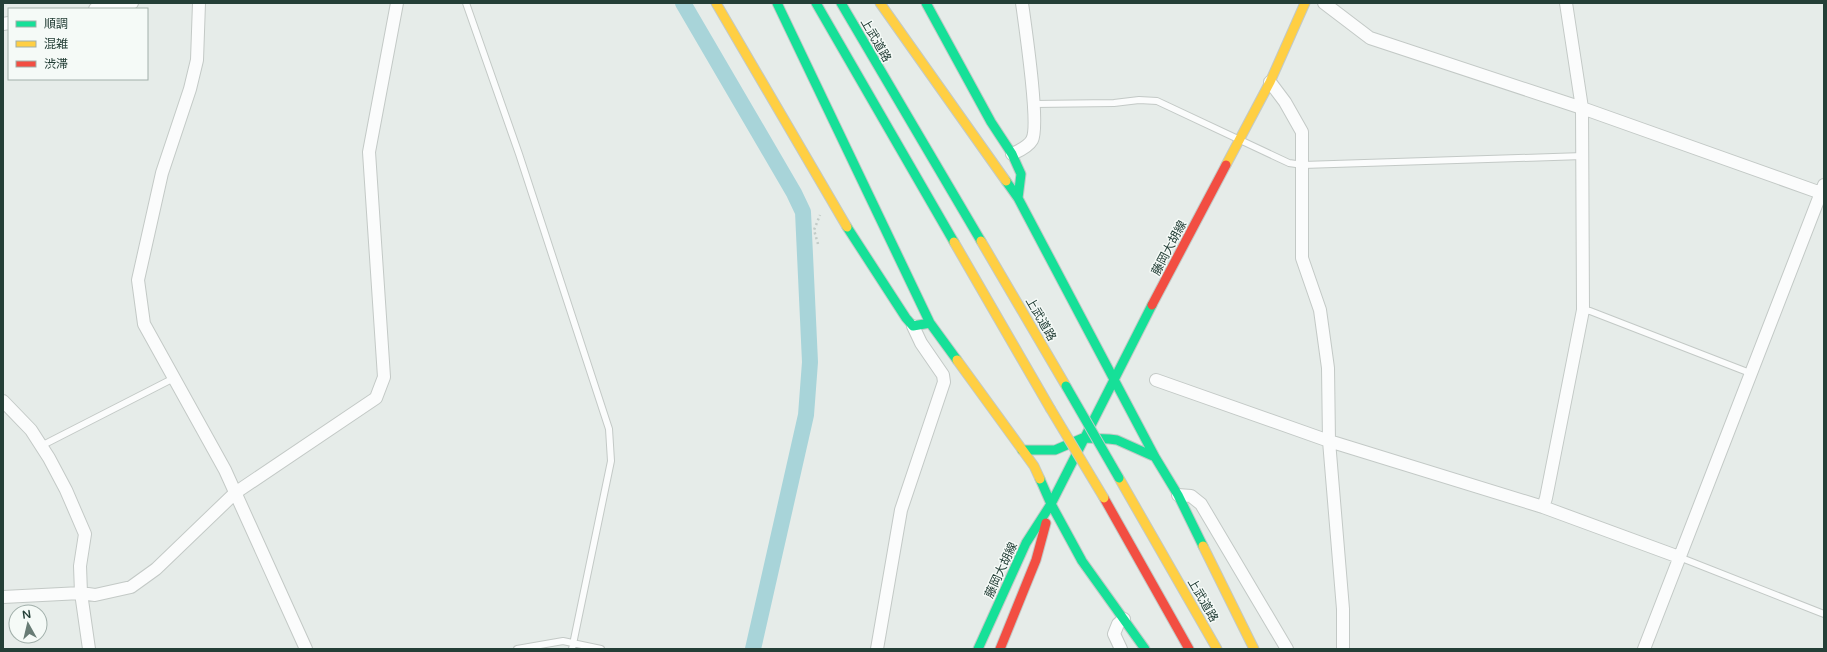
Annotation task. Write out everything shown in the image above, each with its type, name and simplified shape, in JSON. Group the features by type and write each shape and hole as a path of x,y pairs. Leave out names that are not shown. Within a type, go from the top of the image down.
{"main road":[{"path":"716,3 834,206 906,318 914,326 930,323"},
{"path":"777,3 930,323 1034,466 1051,504 1082,561 1144,649"},
{"path":"816,3 1050,408 1104,498 1189,649"},
{"name":"上武道路","path":"840,3 1066,386 1217,649"},
{"path":"880,3 1018,198 1155,457 1178,495 1254,649"},
{"path":"926,3 991,122 1012,154 1021,174 1018,198"},
{"name":"藤岡大胡線","path":"978,649 1026,543 1051,504 1114,377 1270,82 1304,3"},
{"path":"1022,450 1055,450 1083,438 1117,440 1155,457"},
{"name":"藤岡大胡線","path":"1000,649 1036,560 1051,504"}],"street":[{"path":"101,8 132,3"},
{"path":"199,3 197,60 190,89 162,172 138,280 144,324 225,470 306,649"},
{"path":"3,597 81,593 95,595 131,587 156,569 235,494 376,398 384,377 369,152 397,3"},
{"path":"1012,154 1026,146 1032,140 1034,132 1034,104 1022,3"},
{"path":"1324,3 1370,38 1823,190 1750,373 1644,649"},
{"path":"1543,507 1583,310 1582,108 1566,3"},
{"path":"1270,82 1285,102 1302,132 1302,258 1320,310 1328,368 1329,442 1343,609 1343,649"},
{"path":"877,649 901,510 944,382 943,375 921,343 914,326"},
{"path":"1156,380 1329,442 1543,507 1679,556"},
{"path":"3,401 31,430 41,446 66,490 85,534 80,566 81,593 89,649"},
{"path":"1178,495 1191,496 1201,504 1287,649"},
{"path":"1121,649 1114,634 1118,624 1124,619"}],"lane":[{"path":"466,3 521,161 609,429 611,461 573,646"},
{"path":"1034,104 1114,103 1143,100 1157,101 1289,163 1303,166 1583,156"},
{"path":"1583,310 1590,311 1750,373"},
{"path":"41,446 174,378"},
{"path":"1679,556 1824,614"},
{"path":"517,649 563,641 573,646 601,649"}],"path":[{"path":"818,244 814,230 817,220 821,214 834,206"}],"waterway":[{"path":"683,3 794,193 803,212 810,362 806,415 753,649"}],"traffic: fast":[{"path":"777,3 930,323 957,360"},
{"path":"816,3 954,242"},
{"path":"841,3 981,241"},
{"path":"926,3 991,122 1012,154 1021,174 1018,198"},
{"path":"1006,181 1018,198 1155,457 1178,495 1203,546"},
{"path":"847,227 906,318 913,326 930,323"},
{"path":"978,649 1026,543 1051,504 1152,305"},
{"path":"1066,386 1119,478"},
{"path":"1022,450 1055,450 1083,438 1109,439 1117,440 1155,457"},
{"path":"1040,479 1051,504 1082,561 1145,649"}],"traffic: slow":[{"path":"716,3 847,227"},
{"path":"880,3 1006,181"},
{"path":"1226,165 1270,82 1305,3"},
{"path":"981,241 1066,386"},
{"path":"954,242 1050,408"},
{"path":"957,360 1034,466 1040,479"},
{"path":"1050,408 1104,498"},
{"path":"1119,478 1217,649"},
{"path":"1203,546 1254,649"}],"traffic: jam":[{"path":"1152,305 1226,165"},
{"path":"1104,498 1189,649"},
{"path":"1000,649 1036,560 1046,523"}]}
